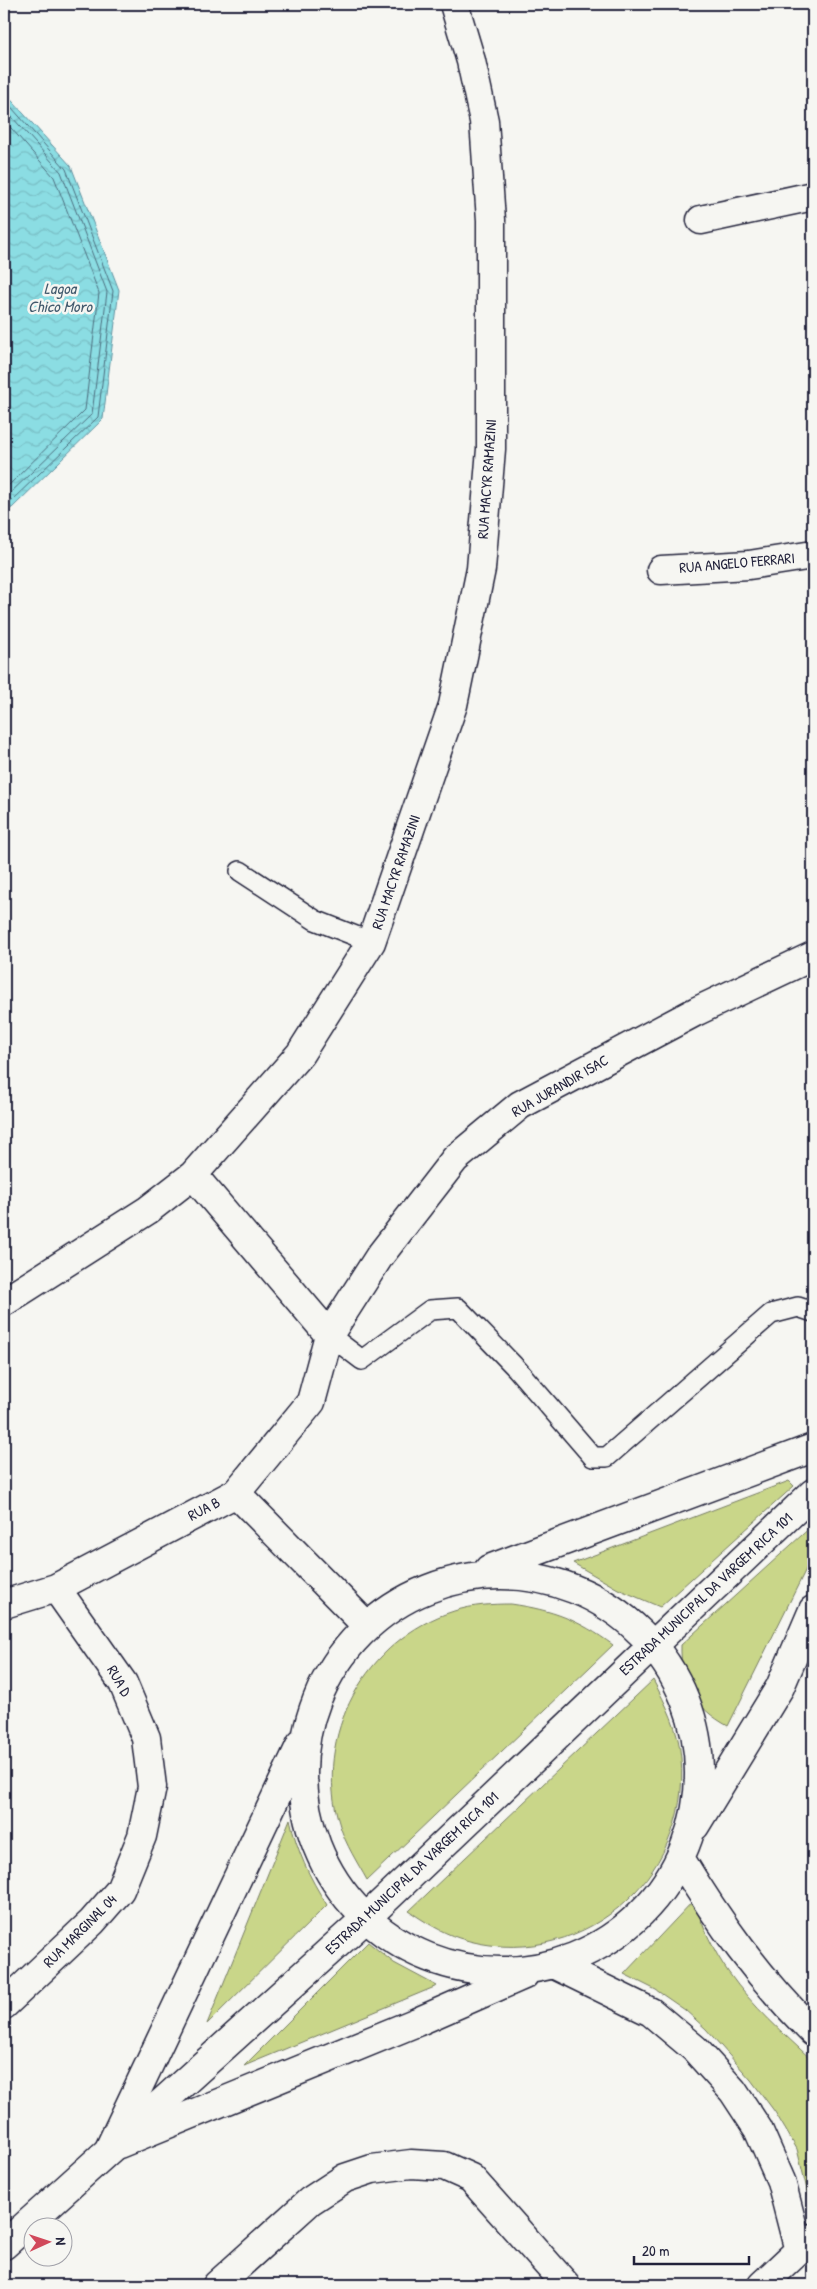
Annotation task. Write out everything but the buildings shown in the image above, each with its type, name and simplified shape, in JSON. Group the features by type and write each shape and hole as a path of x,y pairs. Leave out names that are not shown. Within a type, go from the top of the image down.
{"street":[{"name":"RUA MACYR RAMAZINI","path":"4,1302 148,1210 193,1175 300,1054 371,942 453,705 481,569 491,449 491,220 484,121 471,62 454,4"},
{"path":"701,220 813,196"},
{"name":"RUA ANGELO FERRARI","path":"661,570 749,565 813,555"},
{"name":"RUA JURANDIR ISAC","path":"329,1335 379,1257 455,1159 520,1105 697,1011 813,956"},
{"path":"193,1175 329,1335"},
{"name":"RUA B","path":"4,1604 56,1588 236,1493 311,1402 329,1335"},
{"path":"110,2147 306,1733 327,1675 366,1625 418,1591 477,1574 813,1448"},
{"path":"236,1493 366,1625"},
{"name":"ESTRADA MUNICIPAL DA VARGEM RICA 101","path":"4,2245 110,2147 365,1919 813,1493"},
{"path":"477,1574 542,1577 604,1601 653,1644 687,1702 699,1768 685,1846 708,1905 741,1951 776,1994 813,2032"},
{"name":"RUA D","path":"56,1588 122,1683 146,1738 152,1787"},
{"path":"110,2147 417,2022 607,1942 650,1905 780,1687 813,1610"},
{"path":"306,1733 304,1801 324,1865 365,1919 416,1953 476,1971 547,1967 651,2012 695,2049 733,2091 758,2129 806,2244 762,2285"},
{"name":"RUA MARGINAL 04","path":"4,2005 92,1922 120,1890 142,1836 152,1787"},
{"path":"217,2285 310,2201 345,2178 372,2169 411,2164 444,2166 471,2178 566,2285"}],"lane":[{"path":"240,871 315,920 371,942"},
{"path":"329,1335 362,1360 430,1310 458,1308 517,1369 593,1457 608,1457 771,1314 798,1307 813,1312"}],"green space":[{"path":"789,1481 794,1486 660,1607 618,1589 573,1563"},
{"path":"813,1525 813,1555 728,1726 707,1711 692,1693 683,1671 681,1645"},
{"path":"511,1604 540,1609 565,1617 601,1636 613,1645 367,1880 342,1833 333,1792 333,1758 340,1726 354,1695 372,1667 395,1643 423,1624 461,1609 482,1605"},
{"path":"653,1680 667,1708 678,1737 681,1758 679,1802 667,1843 646,1879 618,1908 584,1930 545,1943 503,1946 452,1936 409,1911"},
{"path":"290,1819 304,1863 327,1905 207,2024"},
{"path":"693,1901 713,1947 723,1965 738,1985 769,2019 813,2061 813,2204 811,2206 797,2149 775,2112 751,2080 706,2029 685,2010 656,1990 624,1974"},
{"path":"368,1942 394,1963 437,1986 244,2066"}],"water":[{"name":"Lagoa Chico Moro","path":"4,92 71,166 119,290 103,419 12,508 4,511"}]}
